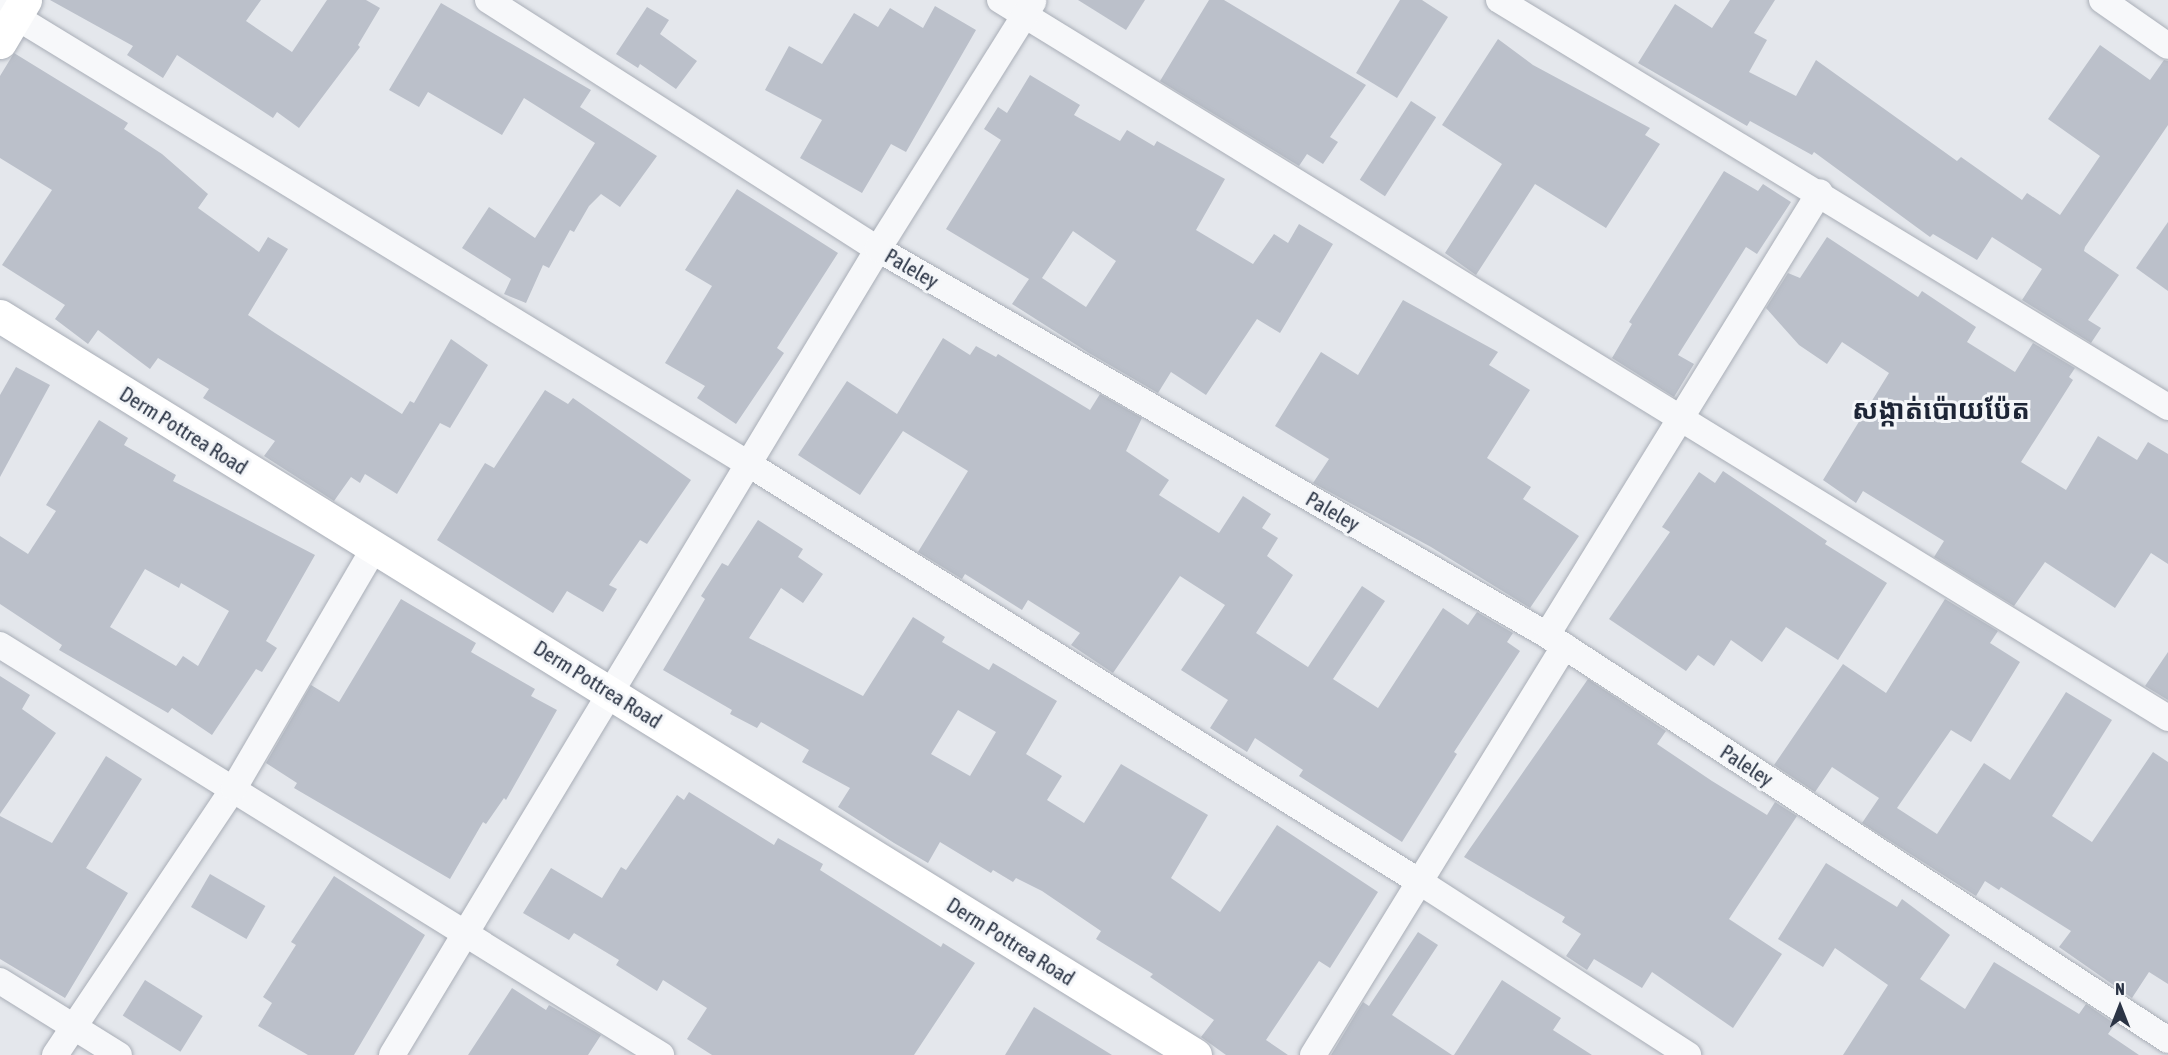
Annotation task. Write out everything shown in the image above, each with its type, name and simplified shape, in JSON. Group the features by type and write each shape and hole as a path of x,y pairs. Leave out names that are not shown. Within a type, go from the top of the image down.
{"street":[{"name":"Paleley","path":"488,0 878,249 1556,641 2168,1040"},
{"path":"1000,0 1029,8 1681,419 2168,718"},
{"path":"1499,0 1820,192 2168,407"},
{"path":"2102,0 2168,46"},
{"path":"392,1055 750,465 878,249 1029,8"},
{"path":"10,16 750,465 1420,882 1688,1055"},
{"path":"1314,1055 1420,882 1681,419 1820,192"},
{"name":"Derm Pottrea Road","path":"0,316 1195,1055"},
{"path":"56,1055 72,1027 234,788 375,547"},
{"path":"0,645 234,788 661,1055"},
{"path":"0,981 119,1055"}],"building":[{"path":"50,0 261,0 246,21 292,52 327,0 366,0 380,8 358,45 360,47 299,128 277,112 273,118 177,55 163,78 127,55 133,46"},
{"path":"1078,0 1145,0 1126,30"},
{"path":"1209,0 1224,0 1366,85 1330,137 1338,142 1323,164 1307,154 1299,166 1160,81"},
{"path":"1400,0 1422,0 1448,17 1397,98 1356,73"},
{"path":"1730,0 1775,0 1754,33 1767,40 1749,72 1796,96 1816,60 1957,161 1961,157 2022,200 2027,193 2060,215 2100,156 2048,119 2100,45 2150,80 2164,60 2168,61 2168,125 2085,247 2084,251 2119,275 2088,320 2101,328 2091,343 2022,300 2042,269 1992,237 1977,260 1933,234 1930,237 1814,152 1812,155 1750,121 1747,126 1638,63 1675,4 1712,28"},
{"path":"441,3 591,90 580,107 657,156 620,207 601,194 589,206 574,232 570,230 549,268 543,265 526,303 504,294 511,279 462,248 489,207 535,238 595,143 524,98 502,135 428,92 419,107 389,90"},
{"path":"935,6 976,30 906,152 891,144 862,193 800,158 822,120 765,90 789,46 822,64 854,13 878,27 890,8 923,28"},
{"path":"647,7 669,20 660,34 697,61 676,89 640,64 638,68 616,54"},
{"path":"1498,39 1533,65 1650,128 1645,135 1660,144 1606,228 1535,184 1476,275 1445,253 1502,164 1442,125"},
{"path":"14,53 128,123 124,129 162,154 208,194 198,208 259,252 268,237 288,249 248,315 275,333 402,414 410,401 414,403 451,339 488,365 450,428 440,423 397,494 365,474 360,483 351,477 334,501 264,456 275,441 203,398 209,389 158,358 150,369 98,330 88,344 55,319 65,305 2,265 52,190 0,158 0,76"},
{"path":"1030,75 1080,105 1074,115 1120,141 1127,130 1154,146 1157,141 1225,179 1196,230 1253,264 1274,234 1288,243 1299,224 1333,244 1280,333 1257,319 1206,395 1171,372 1158,393 1012,304 1029,279 946,229 1001,140 984,129 998,107 1007,113","holes":["1073,231 1116,261 1086,307 1042,278"]},
{"path":"1411,101 1436,117 1385,196 1360,180"},
{"path":"1724,171 1758,191 1763,184 1791,202 1757,254 1746,247 1678,355 1694,364 1674,397 1612,358 1632,324 1629,322"},
{"path":"737,189 838,253 777,348 784,353 736,424 697,398 705,386 665,363 712,286 685,270"},
{"path":"2168,222 2168,291 2136,268"},
{"path":"1827,237 1918,297 1922,291 1976,327 1967,342 2015,372 2033,343 2075,368 2069,377 2073,380 2021,462 2066,490 2098,436 2137,460 2148,442 2168,454 2168,564 2151,553 2115,608 2045,562 2014,606 1934,557 1944,541 1863,491 1856,503 1823,480 1889,373 1842,342 1827,364 1799,345 1766,308 1788,273 1800,278"},
{"path":"1403,300 1498,352 1489,365 1530,390 1487,458 1531,487 1523,499 1579,536 1530,608 1431,547 1313,483 1329,459 1275,426 1321,352 1358,375"},
{"path":"943,338 970,355 976,346 996,357 998,354 1090,410 1100,394 1142,418 1126,451 1169,480 1159,495 1219,533 1243,496 1271,514 1262,528 1278,538 1267,556 1293,575 1256,633 1308,667 1362,586 1385,601 1333,679 1378,708 1443,608 1468,625 1477,612 1513,633 1507,642 1520,651 1454,752 1457,754 1402,842 1299,776 1303,770 1255,738 1247,752 1210,728 1228,700 1181,670 1225,605 1180,576 1113,673 1071,645 1080,633 1028,600 1022,610 965,574 962,579 918,552 968,471 903,431 860,495 798,455 847,381 897,414"},
{"path":"16,367 50,385 0,477 0,395"},
{"path":"545,390 568,404 573,398 691,480 647,544 640,540 609,585 617,589 603,612 567,591 553,613 437,540 485,463 494,468"},
{"path":"99,420 128,438 124,445 176,475 173,481 315,555 266,641 277,648 262,672 256,669 212,735 172,708 168,713 59,650 62,645 0,604 0,536 28,554 56,511 46,505","holes":["145,569 179,588 181,583 229,611 198,666 183,656 176,666 110,627"]},
{"path":"1723,471 1827,541 1825,544 1887,583 1838,660 1786,627 1762,662 1731,640 1714,666 1698,655 1686,671 1609,619 1670,532 1662,527 1699,472 1715,483"},
{"path":"758,520 803,549 798,557 823,574 803,603 781,588 749,638 863,696 913,617 945,637 942,642 989,670 993,663 1057,701 1026,754 1062,776 1047,800 1084,823 1121,764 1208,815 1171,878 1220,912 1277,825 1378,892 1330,968 1319,961 1266,1040 1288,1055 1226,1055 1201,1037 1214,1020 1150,977 1153,974 1096,939 1101,931 1042,891 1016,878 1013,882 993,870 991,873 940,842 928,863 894,843 838,807 850,788 802,762 809,750 761,722 757,728 730,714 732,710 663,670 705,599 701,596 722,563 728,566","holes":["958,710 996,732 970,776 931,754"]},
{"path":"401,599 476,643 471,652 535,689 531,696 557,710 506,800 504,798 486,824 483,822 450,879 294,788 297,783 266,763 311,685 339,702"},
{"path":"1945,599 1998,631 1990,643 2020,662 1971,742 1951,730 1897,808 1937,834 1984,763 2010,780 2066,692 2112,720 2052,816 2092,842 2153,752 2168,762 2168,984 2149,972 2132,998 2059,947 2071,931 2001,887 1999,890 1985,881 1976,896 1862,823 1879,798 1832,767 1815,792 1774,765 1843,664 1886,693"},
{"path":"2168,652 2168,700 2145,686"},
{"path":"0,676 30,695 22,709 56,733 0,814"},
{"path":"1588,679 1666,731 1657,744 1712,781 1767,815 1775,802 1797,816 1729,919 1782,954 1733,1028 1652,972 1642,988 1594,959 1587,970 1566,956 1581,934 1562,922 1565,917 1464,857"},
{"path":"106,756 142,779 86,868 128,893 65,998 0,959 0,816 52,843"},
{"path":"689,792 774,845 778,838 823,864 820,870 941,947 943,943 975,963 914,1055 712,1055 687,1039 707,1008 663,980 657,991 616,965 619,960 574,933 569,940 523,913 551,868 602,898 621,867 626,870 677,795 684,800"},
{"path":"1826,863 1897,907 1902,899 1950,935 1920,979 1965,1009 1994,962 2079,1014 2086,1004 2115,1024 2108,1034 2139,1055 1843,1055 1888,985 1835,948 1823,967 1778,939"},
{"path":"210,874 265,906 246,939 191,907"},
{"path":"334,876 425,935 354,1055 308,1055 258,1026 272,1003 263,997 296,945 291,942"},
{"path":"1418,932 1438,945 1392,1015 1452,1055 1331,1055 1363,1002 1369,1006"},
{"path":"145,980 203,1016 180,1052 123,1016"},
{"path":"1502,980 1561,1018 1553,1030 1592,1055 1454,1055"},
{"path":"512,988 546,1010 549,1005 601,1035 588,1055 468,1055"},
{"path":"1034,1007 1112,1055 1005,1055"}],"district":[{"name":"សង្កាត់ប៉ោយប៉ែត","path":"1941,410"}]}
